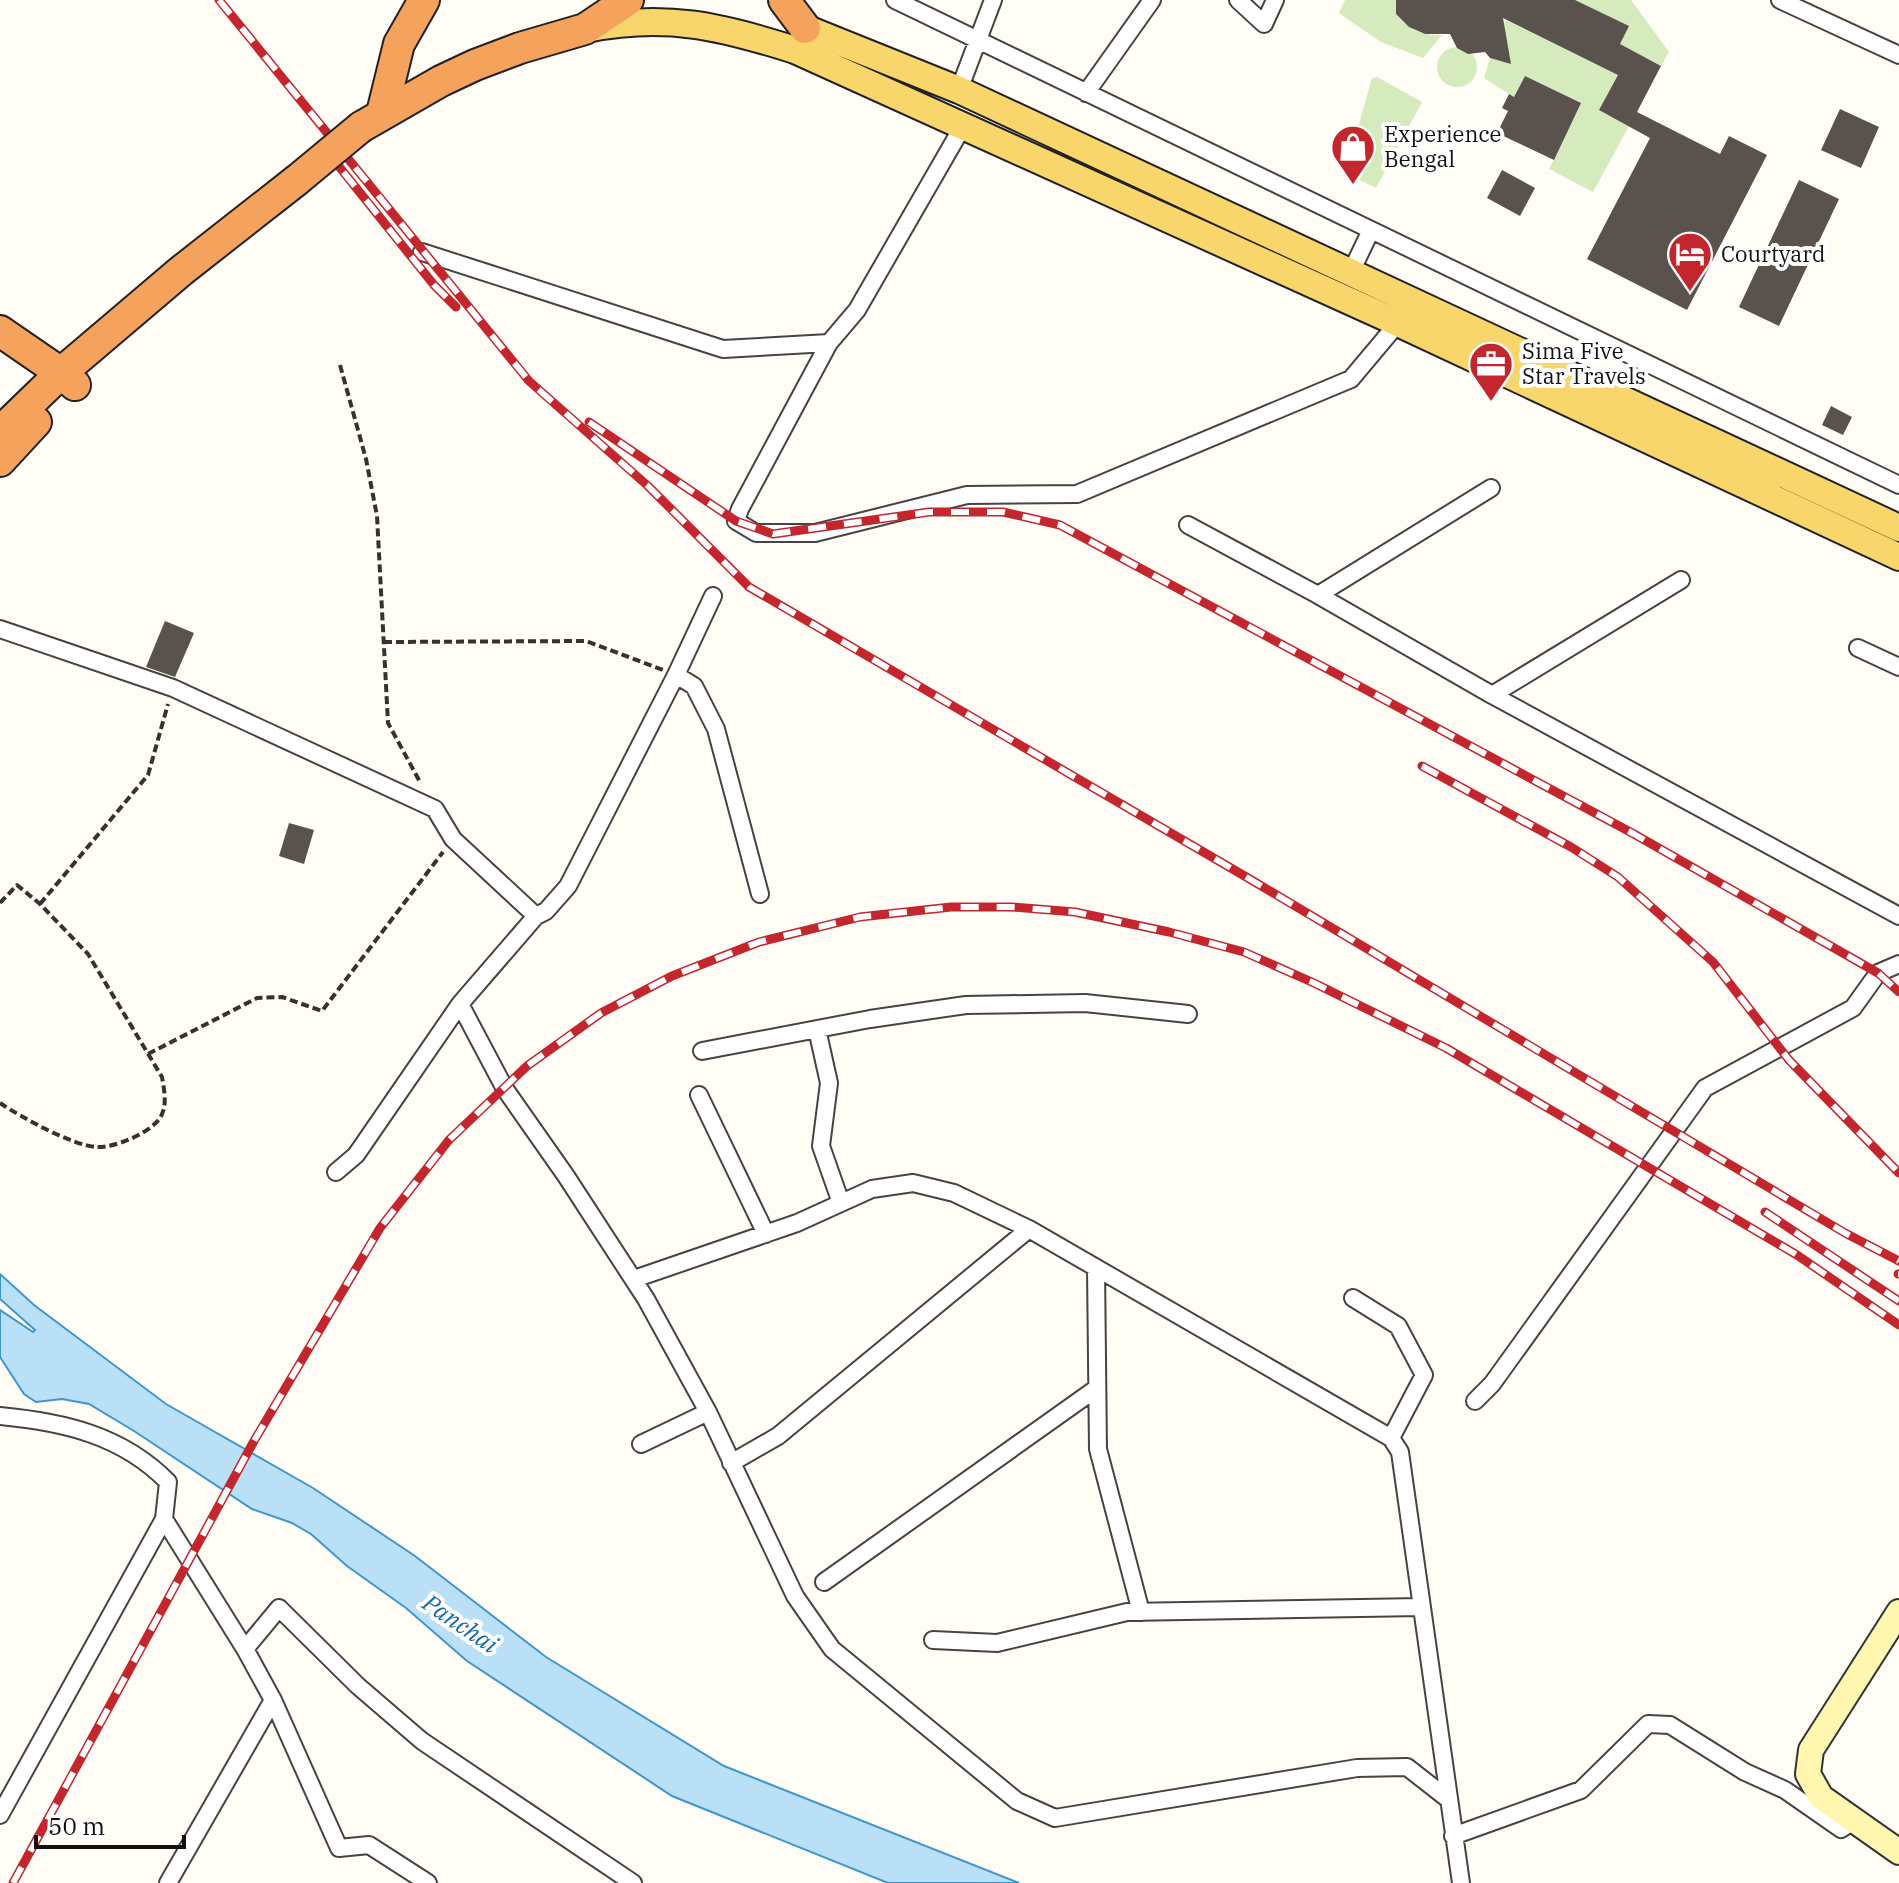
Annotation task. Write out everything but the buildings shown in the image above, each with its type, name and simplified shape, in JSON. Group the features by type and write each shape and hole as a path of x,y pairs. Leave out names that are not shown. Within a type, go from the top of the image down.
{"highway":[{"path":"371,120 399,44 424,0"},
{"path":"4,437 181,271 371,120 441,81 520,48 585,29 625,0"},
{"path":"784,0 805,28"},
{"path":"0,331 68,379"}],"main road":[{"path":"585,29 670,20 748,34 795,50 1398,323 1899,557"},
{"path":"805,28 959,90 1899,528"},
{"path":"1340,297 1351,272"}],"street":[{"path":"895,0 1899,485"},
{"path":"959,90 993,0"},
{"path":"1086,93 1152,0"},
{"path":"1238,0 1264,24 1275,0"},
{"path":"1780,0 1899,55"},
{"path":"963,126 857,310 829,343 740,509 736,521 756,533 815,533 967,495 1077,494 1351,379 1398,323"},
{"path":"1351,272 1371,230"},
{"path":"422,252 723,349 829,343"},
{"path":"1318,595 1491,488"},
{"path":"1188,525 1492,695 1899,916"},
{"path":"1492,695 1681,580"},
{"path":"336,1172 356,1155 460,1004 536,916 546,911 568,886 713,596"},
{"path":"0,629 173,688 435,809 453,839 536,916"},
{"path":"1858,648 1899,667"},
{"path":"676,675 694,686 716,729 760,894"},
{"path":"1475,1401 1492,1384 1705,1088 1853,1008 1878,973 1899,964"},
{"path":"702,1051 966,1005 1085,1003 1188,1014"},
{"path":"460,1004 505,1089 634,1279 708,1412 795,1596 832,1649 1017,1801 1055,1818 1357,1768 1407,1767 1448,1799"},
{"path":"817,1029 829,1083 821,1146 841,1203"},
{"path":"699,1095 766,1234"},
{"path":"634,1279 766,1234 872,1189 913,1183 954,1193 1029,1229 1391,1438 1400,1452 1461,1883"},
{"path":"731,1463 778,1436 1029,1229"},
{"path":"1096,1268 1098,1449 1141,1612"},
{"path":"1353,1298 1398,1326 1424,1375 1391,1438"},
{"path":"824,1582 1097,1388"},
{"path":"641,1444 708,1412"},
{"path":"0,1416 34,1419 87,1430 155,1468 168,1482 164,1519 0,1815"},
{"path":"164,1519 273,1700 339,1848 369,1845 428,1883"},
{"path":"933,1640 997,1643 1127,1612 1421,1607"},
{"path":"245,1649 279,1608 358,1686 422,1741 633,1883"},
{"path":"1899,1612 1811,1750 1808,1774 1821,1797 1899,1852"},
{"path":"168,1883 273,1700"},
{"path":"1453,1836 1581,1790 1648,1724 1670,1725 1745,1772 1785,1790 1841,1829 1855,1820"}],"path":[{"path":"340,365 366,459 377,516 388,723 435,809"},
{"path":"384,642 586,641 676,675"},
{"path":"40,904 148,775 173,688"},
{"path":"148,1054 257,998 282,997 322,1011 453,839"},
{"path":"0,903 17,885 40,904 88,954 162,1077 165,1099 162,1117 147,1131 119,1143 97,1147 22,1118 0,1103"}],"green space":[{"path":"1345,0 1398,0 1396,14 1411,28 1422,33 1442,35 1423,58 1381,42 1339,13"},
{"path":"1575,0 1631,0 1669,52 1661,66 1632,51 1599,110 1629,126 1593,192 1549,169 1581,103 1525,76 1514,97 1484,78 1490,58 1504,62 1510,57 1502,27 1506,20 1607,69 1628,26"},
{"path":"1457,47 1471,53 1477,67 1471,81 1457,87 1443,81 1437,67 1443,53"},
{"path":"1377,77 1422,102 1376,188 1345,173 1372,78"}],"water":[{"name":"Panchai","path":"0,1274 34,1305 166,1404 313,1488 415,1556 546,1657 724,1766 1019,1883 888,1883 672,1796 467,1661 406,1608 347,1566 311,1534 292,1523 252,1509 89,1404 62,1399 36,1402 24,1394 0,1357 0,1310 33,1332 35,1330 0,1299"}],"railway":[{"path":"219,0 529,381 648,486 749,587 1248,878 1845,1233 1899,1261"},
{"path":"321,144 434,285 456,307"},
{"path":"589,422 736,521 773,534 929,512 1003,512 1060,525 1634,834 1878,973 1899,992"},
{"path":"1422,766 1571,847 1618,877 1713,962 1789,1060 1899,1173"},
{"path":"13,1883 254,1441 380,1228 449,1140 527,1066 601,1013 672,976 759,942 860,917 951,907 1012,907 1075,912 1244,952 1446,1048 1797,1255 1899,1325"},
{"path":"1765,1212 1899,1301"}],"place":[{"name":"Experience Bengal","path":"1353,186"},
{"name":"Courtyard","path":"1690,293"},
{"name":"Sima Five Star Travels","path":"1491,403"}]}
